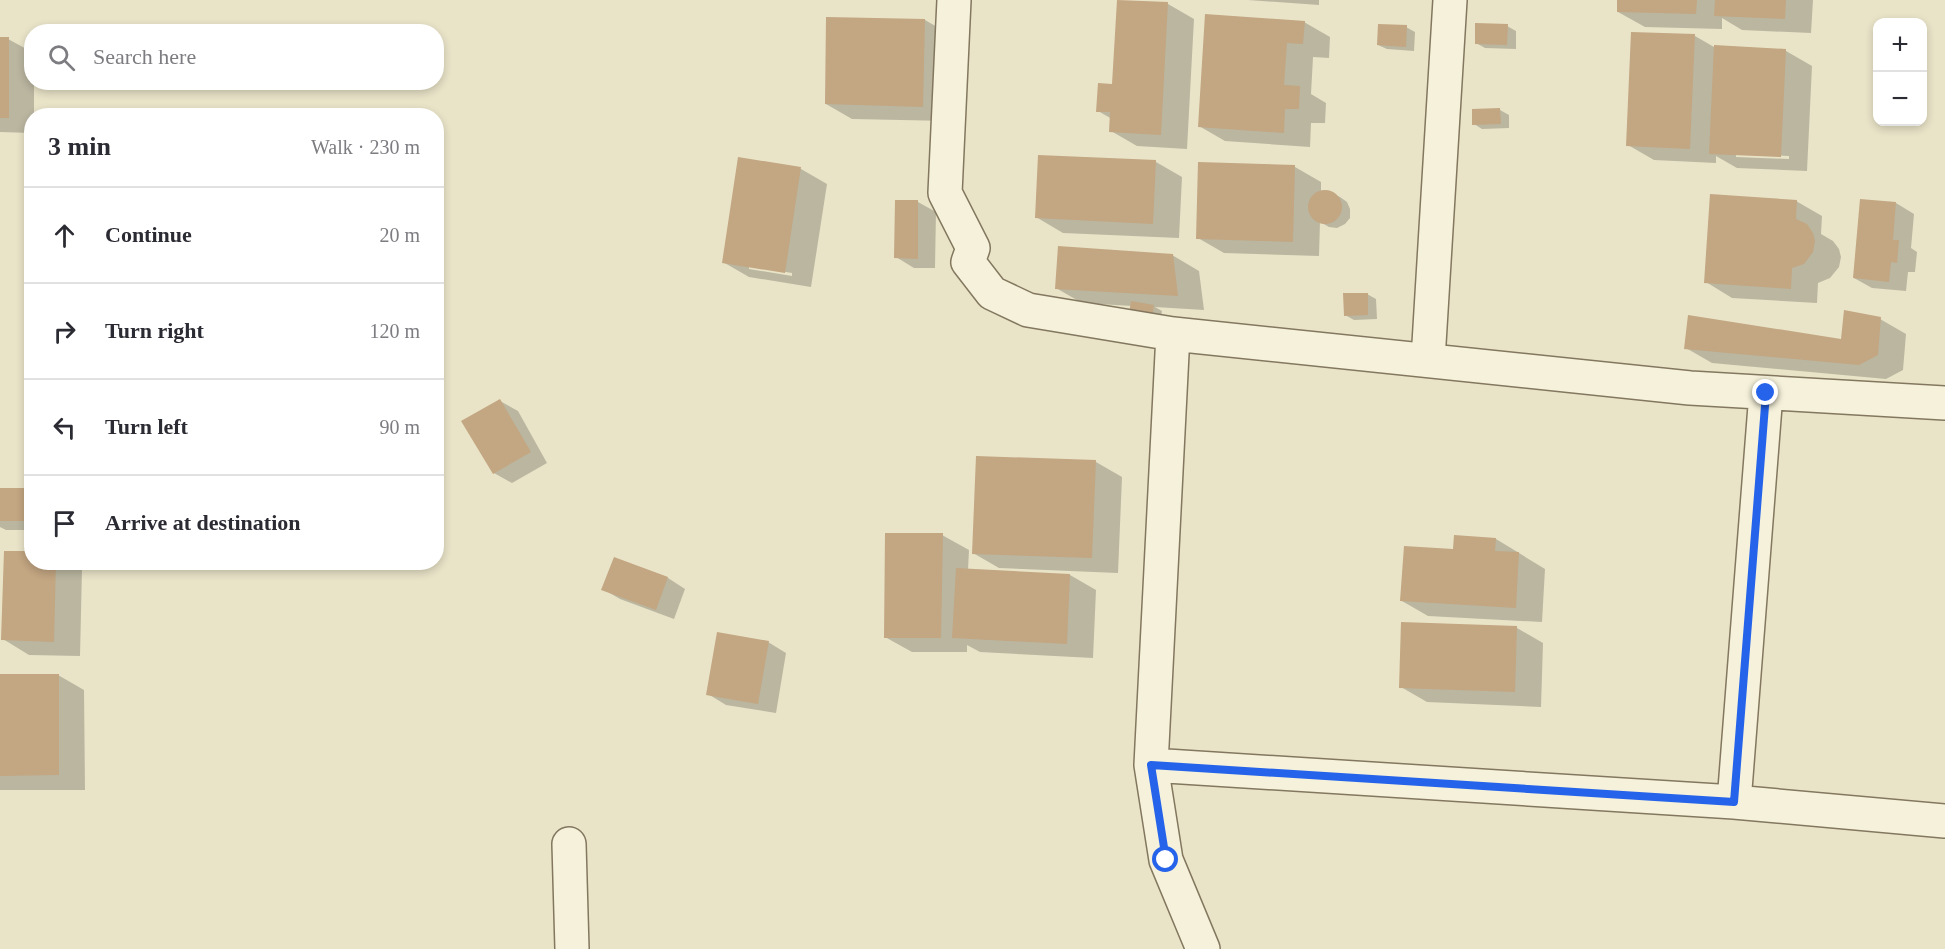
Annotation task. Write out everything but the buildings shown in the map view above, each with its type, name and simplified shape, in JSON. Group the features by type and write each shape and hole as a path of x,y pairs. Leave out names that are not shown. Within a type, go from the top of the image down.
{"street":[{"path":"954,0 945,193 973,248 968,262 992,293 1028,310 1173,334 1690,388 1945,403"},
{"path":"1428,360 1450,0"},
{"path":"1173,334 1151,765 1166,860 1203,949"},
{"path":"1734,802 1766,393"},
{"path":"1151,765 1734,802 1945,821"},
{"path":"569,844 572,949"}],"route":[{"path":"1166,860 1151,765 1734,802 1766,393"}]}
